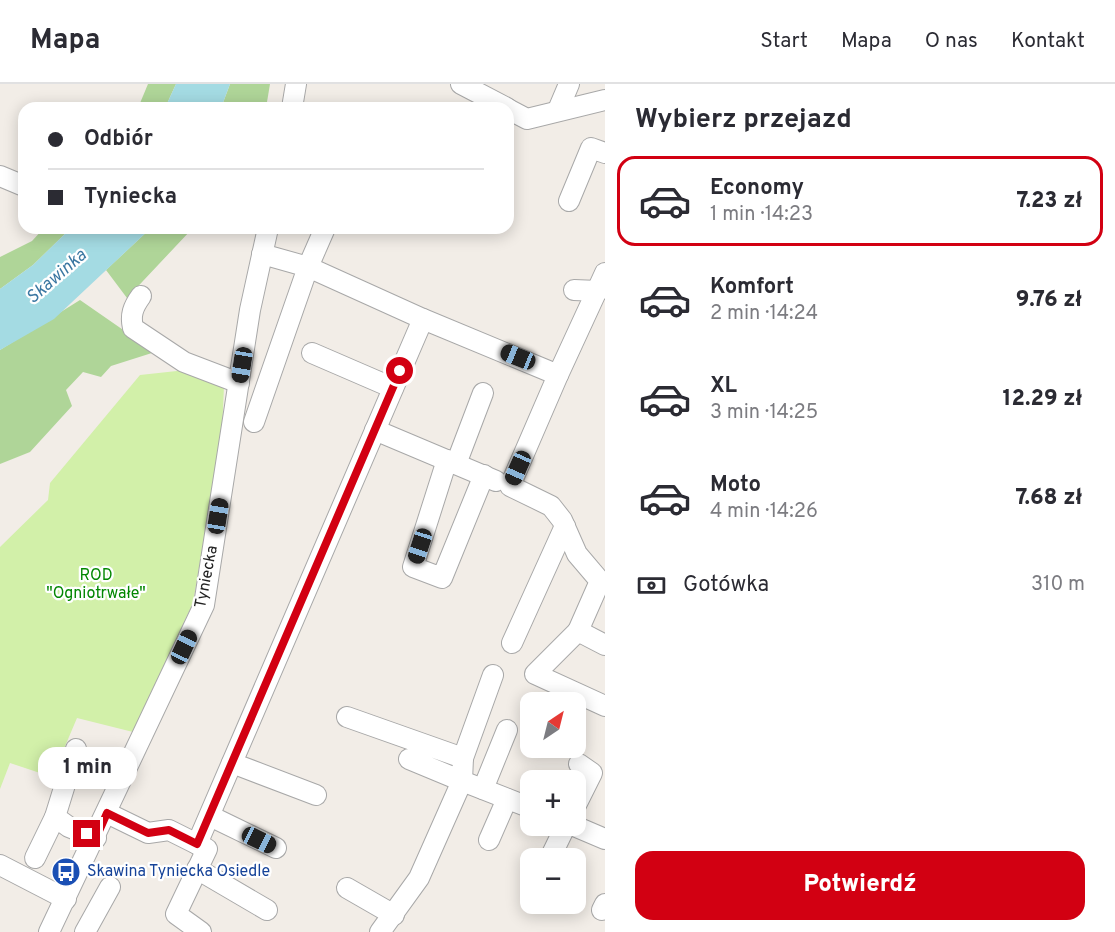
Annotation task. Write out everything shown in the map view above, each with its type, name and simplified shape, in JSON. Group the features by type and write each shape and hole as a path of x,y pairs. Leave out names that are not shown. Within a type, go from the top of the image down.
{"street":[{"path":"293,102 296,84"},
{"path":"461,84 492,102"},
{"path":"558,110 569,84"},
{"path":"514,113 527,119 605,100"},
{"path":"569,201 591,148 605,153"},
{"path":"0,176 18,184"},
{"name":"Tyniecka","path":"50,932 204,604 239,383 267,234"},
{"path":"254,422 308,267 322,234"},
{"path":"262,254 308,267 423,319 558,375"},
{"path":"510,486 605,273"},
{"path":"574,290 598,291"},
{"path":"141,296 133,307 131,318 133,328 184,362 239,383"},
{"path":"197,844 423,319"},
{"path":"312,353 393,388"},
{"path":"483,393 452,462 413,567 442,578 484,476"},
{"path":"375,430 510,486 551,506 566,526 577,554 600,581 578,631 535,674 605,706"},
{"path":"512,642 566,526"},
{"path":"578,631 605,645"},
{"path":"380,932 419,879 462,781 463,758 493,675"},
{"path":"347,717 463,758"},
{"path":"483,789 507,730"},
{"path":"35,858 55,816 76,749"},
{"path":"410,759 520,803"},
{"path":"232,763 316,795"},
{"path":"489,840 507,798"},
{"path":"107,813 148,833 169,830 207,849 176,914 201,932"},
{"path":"55,816 69,827 96,838"},
{"path":"210,816 276,848"},
{"path":"586,831 605,839"},
{"path":"0,865 66,899"},
{"path":"197,869 267,910"},
{"path":"85,932 110,887"},
{"path":"347,888 394,915"}],"green space":[{"path":"148,84 176,84 168,102 140,102"},
{"path":"230,84 270,84 267,102 223,102"},
{"path":"38,234 65,234 33,265 0,289 0,257 32,241"},
{"path":"145,234 187,234 127,298 106,270"},
{"path":"80,300 155,352 111,366 101,377 83,372 66,390 72,406 30,452 0,464 0,350"},
{"name":"ROD \"Ogniotrwałe\"","path":"186,370 224,386 222,432 193,603 133,732 77,718 52,777 10,763 0,789 0,547 48,500 50,483 140,375"}],"water":[{"path":"176,84 230,84 223,102 168,102"},
{"name":"Skawinka","path":"65,234 145,234 54,319 0,350 0,289 33,265"}],"place":[{"name":"Skawina Tyniecka Osiedle","path":"66,872"}],"route":[{"path":"87,834 96,838 107,813 148,833 169,830 197,844 400,371"}]}
